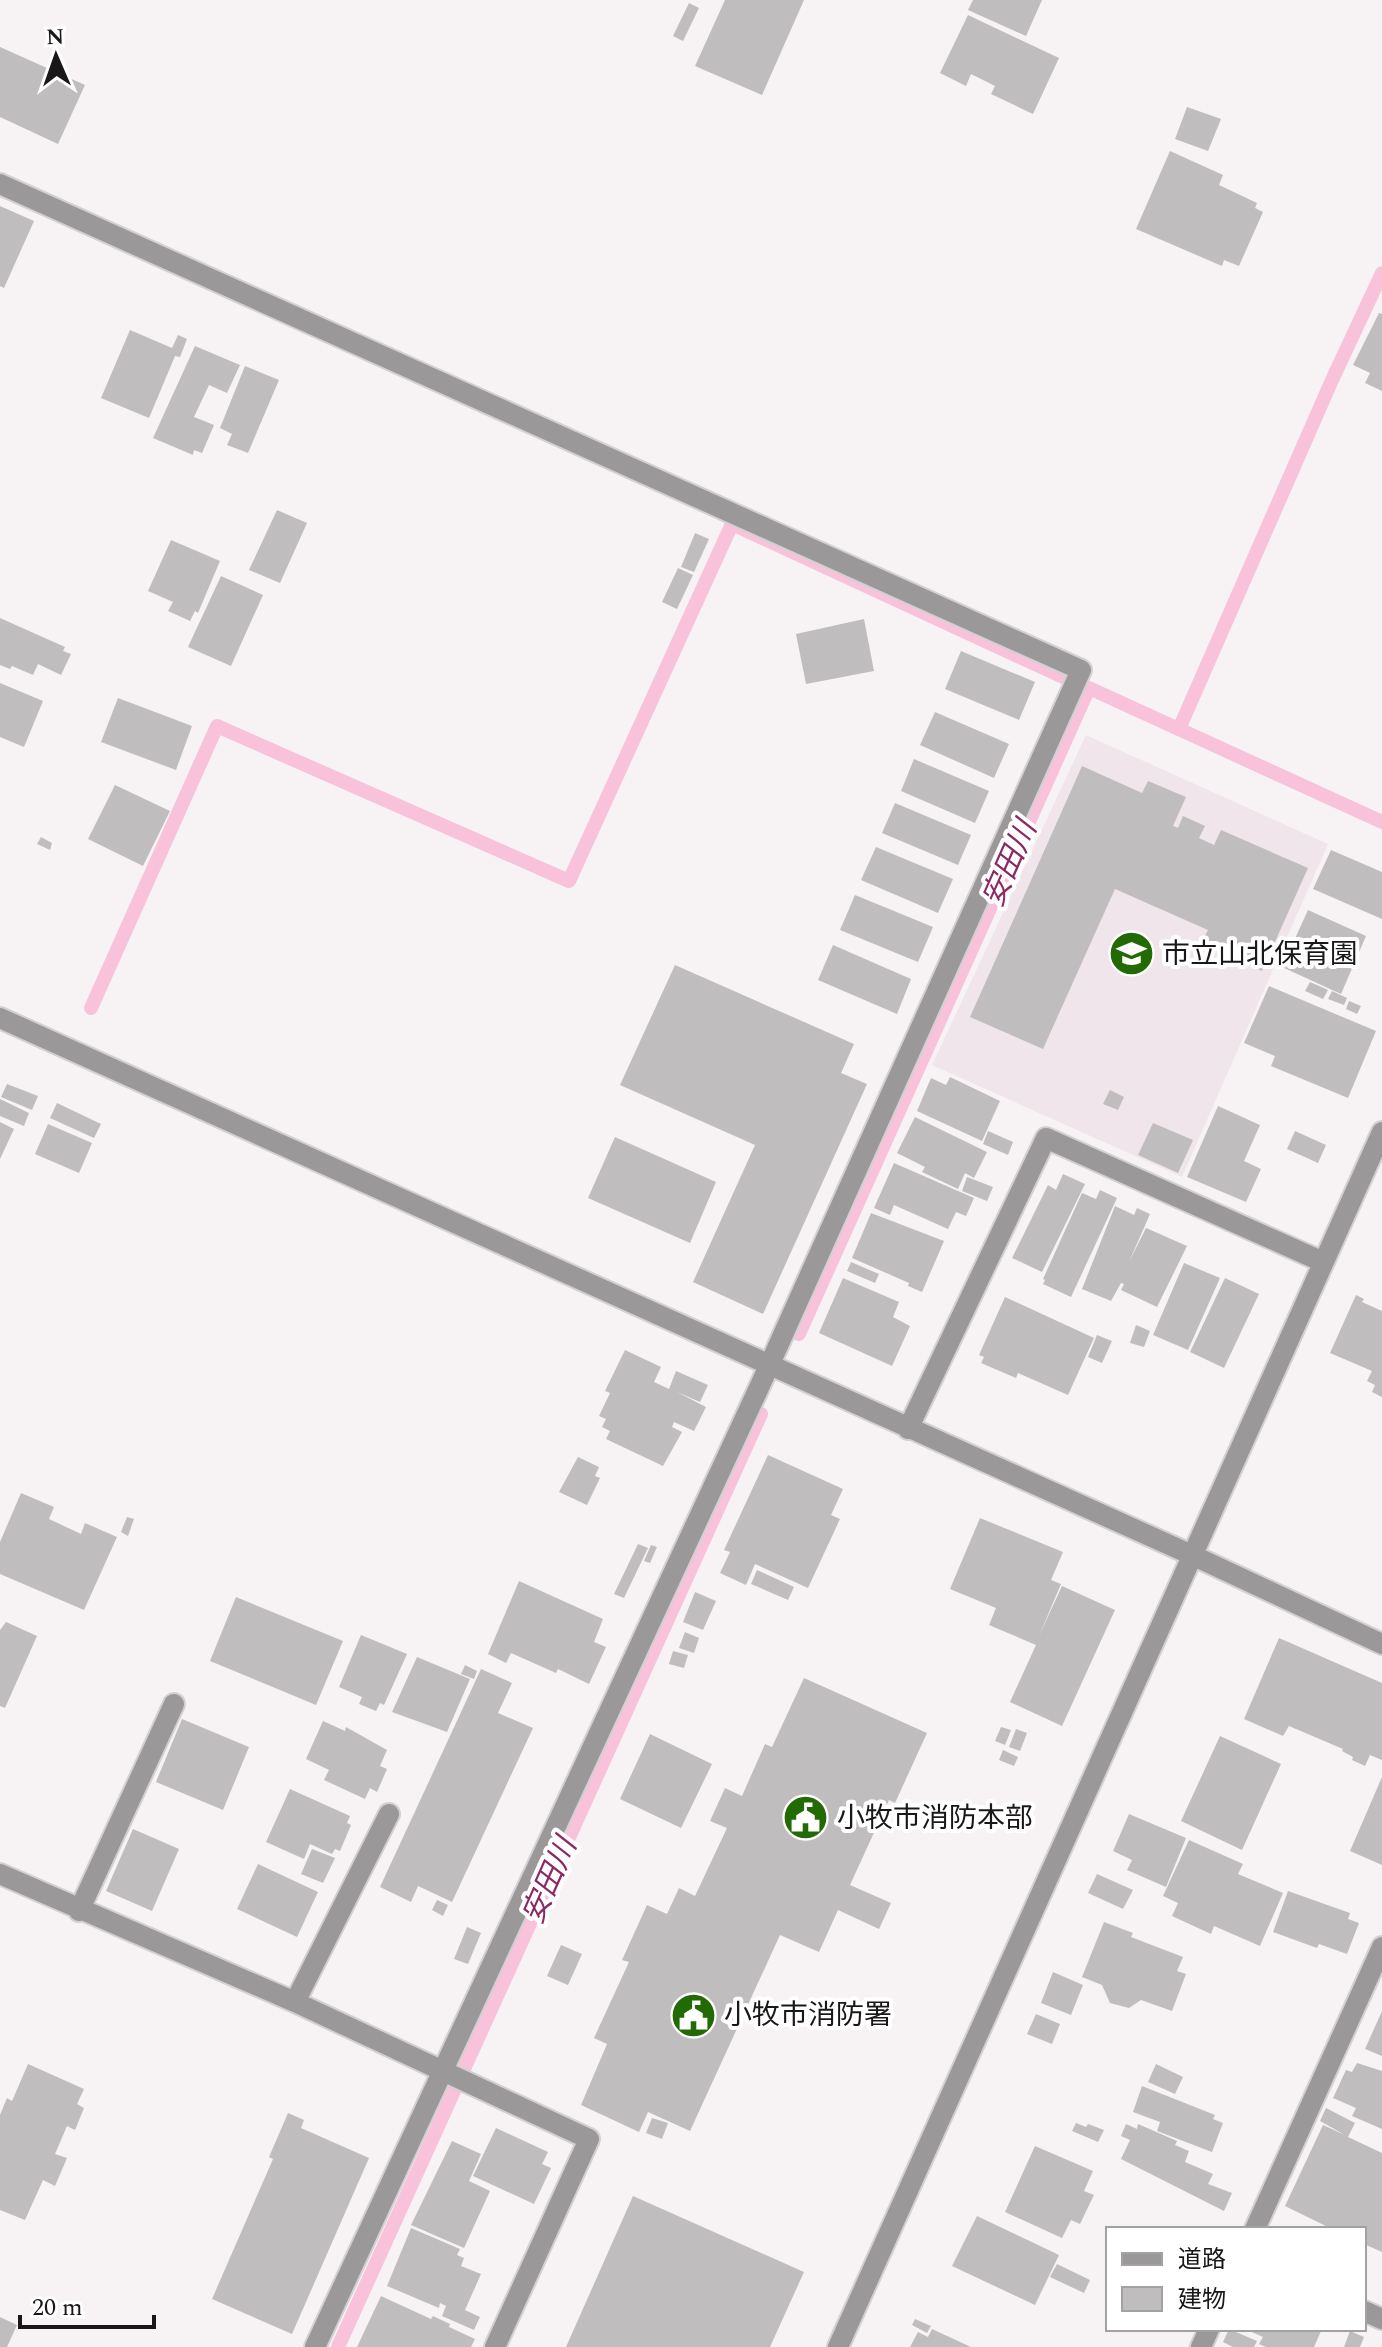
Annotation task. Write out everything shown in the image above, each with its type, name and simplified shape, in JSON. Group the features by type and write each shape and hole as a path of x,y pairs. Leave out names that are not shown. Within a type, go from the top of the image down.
{"street":[{"path":"0,184 1081,670 769,1366 315,2347"},
{"path":"0,1018 1194,1556 1382,1644"},
{"path":"838,2347 1382,1132"},
{"path":"908,1429 1046,1138 1323,1262"},
{"path":"79,1911 174,1704"},
{"path":"295,2002 389,1814"},
{"path":"0,1874 79,1911 295,2002 589,2139 495,2347"},
{"path":"1256,2227 1376,1979 1382,1947"}],"shaded area":[{"name":"市立山北保育園","path":"1086,735 1328,844 1182,1177 932,1065"}],"building":[{"path":"725,0 804,0 762,95 695,66"},
{"path":"973,0 1042,0 1026,36 968,10"},
{"path":"689,3 699,8 683,41 673,36"},
{"path":"968,15 1059,58 1033,114 991,94 995,86 971,74 966,86 940,73"},
{"path":"0,47 85,85 58,144 0,117"},
{"path":"1187,107 1221,119 1208,151 1175,139"},
{"path":"1170,151 1223,175 1219,185 1257,203 1255,208 1263,212 1239,266 1224,260 1222,266 1136,229"},
{"path":"0,206 34,221 4,288 0,286"},
{"path":"1379,313 1382,314 1382,391 1365,383 1370,373 1353,365"},
{"path":"130,330 172,348 178,335 187,339 180,357 175,356 149,418 101,398"},
{"path":"195,346 240,365 227,393 209,385 194,417 214,425 202,453 194,450 193,455 153,438"},
{"path":"245,366 279,380 248,453 227,445 232,434 220,428"},
{"path":"277,510 307,523 280,583 249,570"},
{"path":"695,533 709,539 694,572 681,567"},
{"path":"171,540 220,561 198,613 195,611 190,621 168,611 173,602 148,591"},
{"path":"678,568 693,575 677,609 662,602"},
{"path":"221,576 263,595 231,666 188,647"},
{"path":"0,618 65,647 63,651 71,654 61,675 38,664 33,675 12,666 10,669 0,665"},
{"path":"864,619 874,671 806,684 796,634"},
{"path":"961,651 1035,682 1019,720 945,689"},
{"path":"0,683 43,701 24,747 0,737"},
{"path":"118,698 192,726 176,770 101,742"},
{"path":"935,712 1009,744 994,778 920,745"},
{"path":"914,759 989,791 975,823 901,791"},
{"path":"1082,766 1142,793 1148,781 1186,797 1173,826 1178,828 1183,816 1205,826 1199,838 1214,845 1221,830 1308,868 1262,971 1201,943 1208,930 1115,889 1043,1049 970,1017"},
{"path":"115,785 170,811 143,866 88,839"},
{"path":"895,803 971,835 958,865 882,833"},
{"path":"41,837 52,843 50,850 37,844"},
{"path":"876,847 953,879 938,913 861,880"},
{"path":"1331,850 1382,872 1382,919 1313,889"},
{"path":"855,895 933,927 918,962 840,930"},
{"path":"1308,910 1366,936 1341,994 1282,967"},
{"path":"833,945 911,979 897,1014 818,980"},
{"path":"675,965 854,1044 841,1073 867,1084 763,1314 693,1282 755,1145 620,1085"},
{"path":"1310,982 1328,990 1323,999 1305,991"},
{"path":"1269,986 1376,1031 1348,1098 1271,1066 1275,1056 1244,1043"},
{"path":"1332,991 1347,998 1344,1005 1328,999"},
{"path":"1349,1001 1361,1006 1357,1014 1346,1009"},
{"path":"950,1077 1000,1101 982,1141 917,1111 931,1078 946,1085"},
{"path":"7,1084 38,1096 32,1110 1,1097"},
{"path":"1110,1090 1124,1097 1118,1110 1103,1104"},
{"path":"0,1099 29,1113 24,1126 0,1116"},
{"path":"57,1103 101,1124 94,1138 50,1118"},
{"path":"1218,1106 1260,1125 1244,1161 1261,1169 1246,1202 1187,1177"},
{"path":"915,1117 987,1152 974,1178 965,1173 958,1189 922,1172 925,1167 897,1153"},
{"path":"0,1122 14,1129 0,1159"},
{"path":"1153,1123 1193,1140 1178,1173 1138,1155"},
{"path":"48,1124 92,1143 79,1173 35,1154"},
{"path":"988,1131 1013,1142 1008,1155 983,1144"},
{"path":"1295,1131 1326,1145 1318,1163 1287,1149"},
{"path":"615,1137 716,1182 690,1243 588,1198"},
{"path":"894,1163 974,1198 966,1216 956,1212 948,1229 894,1205 890,1215 874,1208"},
{"path":"1063,1174 1085,1184 1042,1272 1012,1258 1048,1185 1056,1190"},
{"path":"967,1177 993,1187 987,1201 962,1191"},
{"path":"1100,1190 1117,1198 1071,1297 1043,1284 1043,1279 1082,1193 1096,1199"},
{"path":"1115,1206 1134,1215 1137,1208 1150,1214 1129,1262 1146,1228 1187,1246 1157,1307 1121,1290 1124,1284 1121,1283 1111,1301 1082,1289"},
{"path":"871,1213 944,1241 922,1292 908,1286 909,1283 852,1258"},
{"path":"851,1262 879,1274 875,1283 847,1271"},
{"path":"1184,1263 1220,1278 1188,1350 1153,1335"},
{"path":"843,1278 899,1302 893,1317 910,1326 892,1366 819,1333"},
{"path":"1225,1278 1259,1294 1224,1368 1190,1352"},
{"path":"1356,1295 1364,1299 1362,1302 1382,1311 1382,1397 1372,1392 1375,1385 1367,1381 1372,1371 1330,1353"},
{"path":"1005,1297 1094,1338 1068,1395 1018,1373 1016,1378 981,1363 984,1357 979,1355"},
{"path":"1136,1325 1150,1331 1144,1347 1130,1343"},
{"path":"1097,1335 1112,1341 1102,1363 1088,1357"},
{"path":"625,1350 661,1367 654,1382 669,1389 676,1371 708,1385 700,1402 677,1392 706,1407 694,1431 674,1422 672,1427 682,1432 663,1466 606,1439 610,1431 602,1427 606,1419 599,1416 610,1393 605,1391"},
{"path":"768,1455 843,1489 831,1515 840,1519 808,1588 755,1564 746,1585 720,1573 730,1552 724,1550"},
{"path":"578,1457 599,1467 595,1476 600,1478 587,1505 559,1492"},
{"path":"21,1493 54,1507 49,1519 81,1534 85,1523 117,1537 84,1610 0,1574 0,1542"},
{"path":"127,1517 134,1519 128,1536 121,1532"},
{"path":"980,1518 1063,1552 1051,1580 1061,1584 1039,1636 1062,1586 1115,1610 1062,1726 1010,1702 1036,1645 989,1625 996,1608 950,1589"},
{"path":"638,1544 648,1548 624,1598 614,1594"},
{"path":"651,1545 657,1547 650,1563 644,1561"},
{"path":"757,1570 794,1587 788,1600 751,1584"},
{"path":"519,1581 603,1619 594,1642 606,1647 589,1684 558,1669 556,1673 511,1653 506,1663 488,1654"},
{"path":"695,1592 716,1601 703,1630 683,1622"},
{"path":"236,1597 343,1641 316,1705 210,1661"},
{"path":"6,1622 37,1636 5,1708 0,1706 0,1630"},
{"path":"685,1632 699,1638 694,1653 679,1648"},
{"path":"361,1635 407,1654 384,1705 380,1703 376,1711 359,1704 362,1697 339,1687"},
{"path":"1279,1638 1382,1683 1382,1760 1370,1755 1365,1766 1352,1760 1353,1757 1343,1749 1289,1726 1283,1736 1244,1719"},
{"path":"673,1651 688,1655 684,1668 669,1664"},
{"path":"417,1657 470,1679 447,1732 392,1712"},
{"path":"465,1665 477,1671 474,1679 461,1674"},
{"path":"481,1669 512,1683 498,1713 533,1728 452,1902 418,1886 411,1902 380,1887"},
{"path":"804,1678 927,1733 895,1803 889,1800 850,1885 891,1903 879,1929 838,1910 819,1952 780,1935 690,2131 648,2112 639,2132 581,2105 607,2044 594,2038 629,1962 622,1960 647,1905 667,1914 679,1888 695,1896 727,1828 710,1821 725,1788 742,1796 765,1744 772,1747"},
{"path":"182,1719 249,1747 223,1810 156,1782"},
{"path":"323,1721 345,1731 346,1727 387,1750 380,1766 387,1769 377,1792 370,1788 365,1799 324,1780 329,1770 306,1759"},
{"path":"1001,1727 1011,1730 1005,1745 995,1741"},
{"path":"1016,1729 1027,1733 1020,1751 1009,1747"},
{"path":"650,1734 712,1764 681,1828 620,1799"},
{"path":"1220,1736 1281,1764 1242,1850 1181,1821"},
{"path":"1003,1750 1018,1757 1014,1766 999,1760"},
{"path":"1382,1777 1382,1865 1350,1851"},
{"path":"290,1789 350,1816 347,1823 351,1825 340,1851 335,1849 332,1854 310,1844 304,1859 266,1842"},
{"path":"1129,1814 1186,1838 1166,1887 1127,1870 1132,1860 1113,1851"},
{"path":"133,1829 179,1849 152,1911 106,1891"},
{"path":"1189,1840 1243,1864 1238,1874 1283,1893 1260,1946 1214,1926 1211,1934 1172,1916 1178,1903 1163,1896"},
{"path":"312,1849 335,1858 323,1883 301,1874"},
{"path":"258,1864 318,1892 297,1937 237,1909"},
{"path":"1097,1874 1133,1890 1123,1909 1088,1893"},
{"path":"1288,1891 1350,1913 1348,1919 1359,1923 1347,1954 1319,1944 1317,1948 1273,1932"},
{"path":"437,1900 448,1905 443,1916 432,1910"},
{"path":"1104,1922 1133,1933 1131,1937 1183,1957 1177,1971 1186,1974 1172,2011 1141,2000 1129,2008 1110,2003 1102,1985 1082,1977"},
{"path":"467,1927 481,1933 468,1964 454,1959"},
{"path":"561,1945 582,1954 568,1985 547,1976"},
{"path":"1053,1972 1083,1985 1071,2015 1041,2003"},
{"path":"1382,2011 1382,2056 1365,2049"},
{"path":"1036,2014 1060,2024 1052,2044 1027,2034"},
{"path":"1357,2063 1382,2071 1382,2129 1352,2116 1356,2108 1333,2098 1346,2070 1352,2072"},
{"path":"28,2064 84,2089 77,2104 84,2108 75,2130 67,2126 55,2154 67,2158 55,2186 43,2180 25,2220 0,2210 0,2115 7,2098 12,2101"},
{"path":"1156,2064 1183,2077 1175,2094 1148,2082"},
{"path":"1142,2086 1215,2115 1213,2119 1223,2123 1212,2152 1157,2131 1160,2122 1133,2112"},
{"path":"1326,2108 1355,2123 1348,2137 1382,2153 1382,2252 1366,2245 1366,2227 1328,2227 1285,2206 1323,2125 1345,2135 1320,2121"},
{"path":"288,2113 304,2120 301,2128 369,2158 292,2334 212,2299 273,2159 269,2157"},
{"path":"652,2118 668,2123 662,2139 646,2133"},
{"path":"1076,2123 1104,2130 1098,2142 1072,2131"},
{"path":"1126,2124 1137,2129 1138,2124 1177,2141 1175,2145 1189,2151 1185,2162 1213,2174 1208,2184 1232,2193 1224,2211 1121,2159 1130,2140 1121,2136"},
{"path":"496,2128 548,2152 542,2164 551,2168 534,2204 473,2176"},
{"path":"452,2141 481,2154 469,2181 490,2191 464,2248 411,2225"},
{"path":"1035,2146 1093,2171 1084,2191 1094,2195 1080,2224 1071,2220 1062,2238 1005,2212"},
{"path":"633,2196 804,2272 770,2347 566,2347"},
{"path":"977,2216 1059,2255 1035,2305 952,2266"},
{"path":"411,2228 460,2249 457,2255 464,2258 461,2266 481,2274 465,2310 480,2317 474,2330 442,2316 446,2306 440,2303 439,2308 387,2286"},
{"path":"1057,2264 1090,2280 1084,2293 1050,2277"},
{"path":"381,2296 431,2319 433,2316 450,2324 449,2327 475,2339 471,2347 357,2347"},
{"path":"0,2317 17,2325 7,2347 0,2347"},
{"path":"915,2319 931,2326 927,2333 912,2325"},
{"path":"932,2329 971,2347 910,2347 918,2332 928,2337"},
{"path":"1228,2331 1257,2341 1254,2347 1233,2347 1223,2342"},
{"path":"1250,2331 1321,2331 1314,2347 1266,2347 1259,2344 1263,2337"},
{"path":"1350,2331 1364,2337 1360,2347 1344,2347"}],"waterway":[{"path":"1179,729 1382,273"},
{"path":"91,1008 217,726 569,881 732,524 1063,677"},
{"name":"安田川","path":"799,1334 1089,688 1382,822"},
{"name":"安田川","path":"338,2347 761,1414"}],"place":[{"name":"市立山北保育園","path":"1131,954"},
{"name":"小牧市消防本部","path":"806,1818"},
{"name":"小牧市消防署","path":"693,2015"}]}
